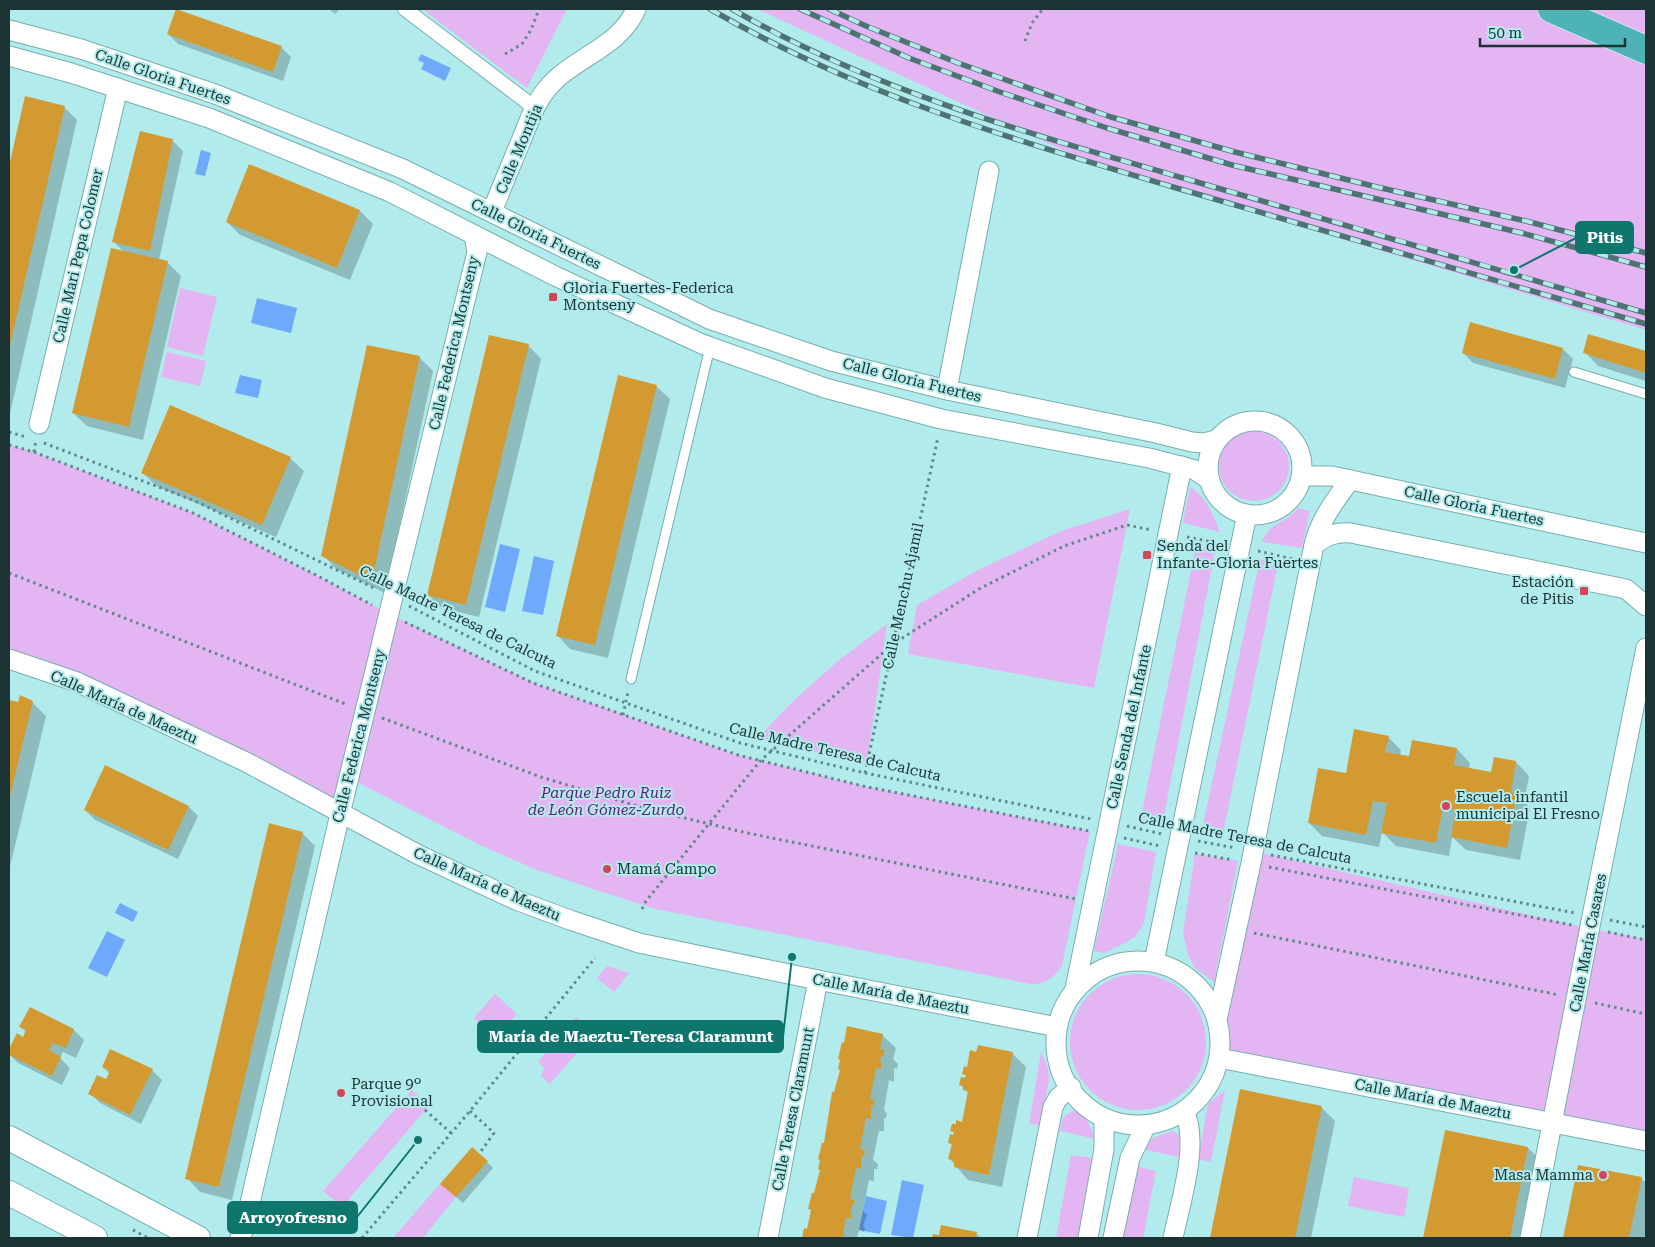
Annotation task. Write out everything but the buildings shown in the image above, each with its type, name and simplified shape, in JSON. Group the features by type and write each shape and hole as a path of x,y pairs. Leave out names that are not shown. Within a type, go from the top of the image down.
{"highway":[{"path":"1552,9 1646,50"}],"street":[{"path":"405,9 535,108"},
{"name":"Calle Montija","path":"492,212 535,108 546,89 564,71 614,37 633,16 636,9"},
{"name":"Calle Gloria Fuertes","path":"9,30 81,49 215,94 403,169 709,319 831,361 947,390 1192,442 1204,443 1216,440"},
{"name":"Calle Gloria Fuertes","path":"9,56 71,73 209,118 390,192 555,276 710,347 825,388 941,419 1149,458 1195,470 1210,480"},
{"name":"Calle Mari Pepa Colomer","path":"39,424 118,88"},
{"path":"947,390 989,171"},
{"name":"Calle Federica Montseny","path":"240,1238 244,1229 340,814 477,252 474,235"},
{"path":"1260,420 1271,423 1289,435 1300,454 1301,476 1295,493 1282,506 1265,514 1247,514 1235,511 1225,504 1216,493 1210,480 1209,453 1216,440 1229,428 1241,422 1260,420"},
{"name":"Calle Senda del Infante","path":"1076,988 1182,466"},
{"name":"Calle Gloria Fuertes","path":"1301,476 1332,476 1646,543"},
{"path":"1217,1020 1317,547 1318,528 1328,509 1350,480"},
{"path":"1154,962 1247,514"},
{"path":"1317,547 1339,532 1351,533 1626,589 1646,606"},
{"name":"Calle María Casares","path":"1530,1238 1646,648"},
{"name":"Calle María de Maeztu","path":"9,659 78,682 246,762 419,855 516,900 570,920 639,943 1057,1027"},
{"path":"1132,960 1154,962 1175,969 1194,982 1208,999 1217,1020 1220,1039 1219,1058 1212,1079 1201,1097 1184,1111 1166,1120 1146,1125 1125,1124 1104,1118 1085,1106 1071,1087 1060,1069 1056,1048 1057,1027 1064,1006 1076,988 1092,974 1111,965 1132,960"},
{"name":"Calle Teresa Claramunt","path":"768,1238 818,980"},
{"name":"Calle María de Maeztu","path":"1219,1058 1646,1141"},
{"path":"1027,1238 1053,1107 1058,1098 1071,1087"},
{"path":"1173,1238 1188,1167 1189,1120 1184,1111"},
{"path":"1088,1238 1104,1149 1104,1118"},
{"path":"1113,1238 1130,1158 1146,1125"},
{"path":"9,1138 198,1238"},
{"path":"9,1193 95,1238"}],"lane":[{"path":"631,679 710,347"},
{"path":"1574,372 1646,394"}],"path":[{"path":"505,54 522,44 531,30 539,9"},
{"path":"1025,41 1032,23 1043,9"},
{"name":"Calle Menchu Ajamil","path":"865,773 941,419"},
{"name":"Calle Madre Teresa de Calcuta","path":"9,432 36,440 195,501 391,606 536,671 740,743 1179,844 1591,922 1646,927"},
{"path":"9,445 34,452 193,513 318,576 391,606 534,683 738,755 863,786 1108,828 1179,844 1591,922 1646,940"},
{"path":"642,909 646,901 760,761 893,644 979,589 1064,546 1127,525 1240,547 1317,547"},
{"path":"9,573 365,712 541,777 647,810 917,868 1093,903"},
{"path":"622,715 631,679"},
{"path":"1236,930 1646,1014"},
{"path":"362,1238 470,1111 595,958"},
{"path":"425,1110 451,1133"},
{"path":"470,1111 494,1133 479,1154"}],"green space":[{"path":"422,9 567,9 527,88"},
{"path":"757,9 1646,9 1646,330 1095,165"},
{"path":"180,288 217,297 203,356 167,347"},
{"path":"167,352 206,361 200,386 161,377"},
{"path":"1254,431 1273,437 1283,447 1289,466 1283,485 1273,495 1254,501 1235,495 1225,485 1219,466 1225,447 1235,437"},
{"name":"Parque Pedro Ruiz de León Gómez-Zurdo","path":"9,445 34,452 193,513 389,614 534,683 738,755 863,786 1090,831 1062,965 1049,980 1030,984 656,909 537,870 480,845 349,778 340,814 9,658"},
{"path":"1190,487 1205,501 1220,532 1183,523"},
{"path":"1298,508 1310,511 1302,548 1262,542 1269,530 1289,517"},
{"path":"1130,509 1094,688 908,654 917,605 976,571 1061,531"},
{"path":"1196,546 1215,551 1163,821 1141,817"},
{"path":"1260,559 1278,564 1223,833 1202,830"},
{"path":"887,624 867,763 757,739 793,701 838,661"},
{"path":"1118,844 1156,852 1144,922 1135,937 1104,953 1094,951"},
{"path":"1253,851 1590,929 1646,939 1646,1141 1219,1058 1221,1039 1217,1020"},
{"path":"1195,854 1238,861 1214,982 1196,969 1188,955 1183,933"},
{"path":"607,966 629,973 614,992 597,978"},
{"path":"1138,974 1164,979 1186,994 1201,1016 1206,1042 1201,1068 1186,1090 1164,1105 1138,1110 1112,1105 1090,1090 1075,1068 1070,1042 1075,1016 1090,994 1112,979"},
{"path":"495,994 517,1014 496,1037 474,1018"},
{"path":"576,1017 588,1027 595,1020 601,1025 550,1084 541,1076 544,1068 538,1062"},
{"path":"1041,1052 1048,1068 1049,1080 1040,1125 1029,1124"},
{"path":"412,1090 429,1106 342,1207 323,1191"},
{"path":"1225,1090 1211,1162 1198,1159 1208,1104"},
{"path":"1078,1110 1087,1120 1096,1139 1060,1131 1064,1117"},
{"path":"1172,1131 1179,1135 1179,1157 1142,1149 1155,1137"},
{"path":"1071,1155 1093,1158 1078,1238 1056,1238"},
{"path":"1136,1166 1156,1171 1143,1238 1123,1238"},
{"path":"1354,1177 1409,1188 1404,1217 1348,1206"},
{"path":"440,1184 456,1197 423,1238 393,1238"}],"water":[{"path":"421,54 451,68 445,81 421,69 424,63 418,60"},
{"path":"201,150 211,153 205,176 195,174"},
{"path":"257,298 297,308 291,333 251,323"},
{"path":"240,375 262,380 258,398 235,393"},
{"path":"500,544 520,549 505,612 485,607"},
{"path":"534,556 554,561 543,615 522,611"},
{"path":"120,903 138,912 133,922 115,913"},
{"path":"107,931 125,940 107,977 88,968"},
{"path":"902,1180 924,1185 913,1238 891,1235"},
{"path":"866,1196 887,1201 880,1234 859,1230"}],"railway":[{"path":"710,9 765,39 821,66 878,90 994,132 1173,187 1646,324"},
{"path":"732,9 786,38 841,64 898,87 1014,128 1646,313"},
{"path":"800,9 909,58 1000,92 1107,128 1232,165 1522,233 1646,267"},
{"path":"829,9 958,63 1111,117 1235,152 1526,221 1646,253"}],"place":[{"name":"Pitis","path":"1514,270"},
{"name":"Gloria Fuertes-Federica Montseny","path":"553,297"},
{"name":"Senda del Infante-Gloria Fuertes","path":"1147,555"},
{"name":"Estación de Pitis","path":"1584,591"},
{"name":"Escuela infantil municipal El Fresno","path":"1446,806"},
{"name":"Mamá Campo","path":"607,869"},
{"name":"María de Maeztu-Teresa Claramunt","path":"792,957"},
{"name":"Parque 9º Provisional","path":"341,1093"},
{"name":"Arroyofresno","path":"418,1140"},
{"name":"Masa Mamma","path":"1603,1175"}]}
